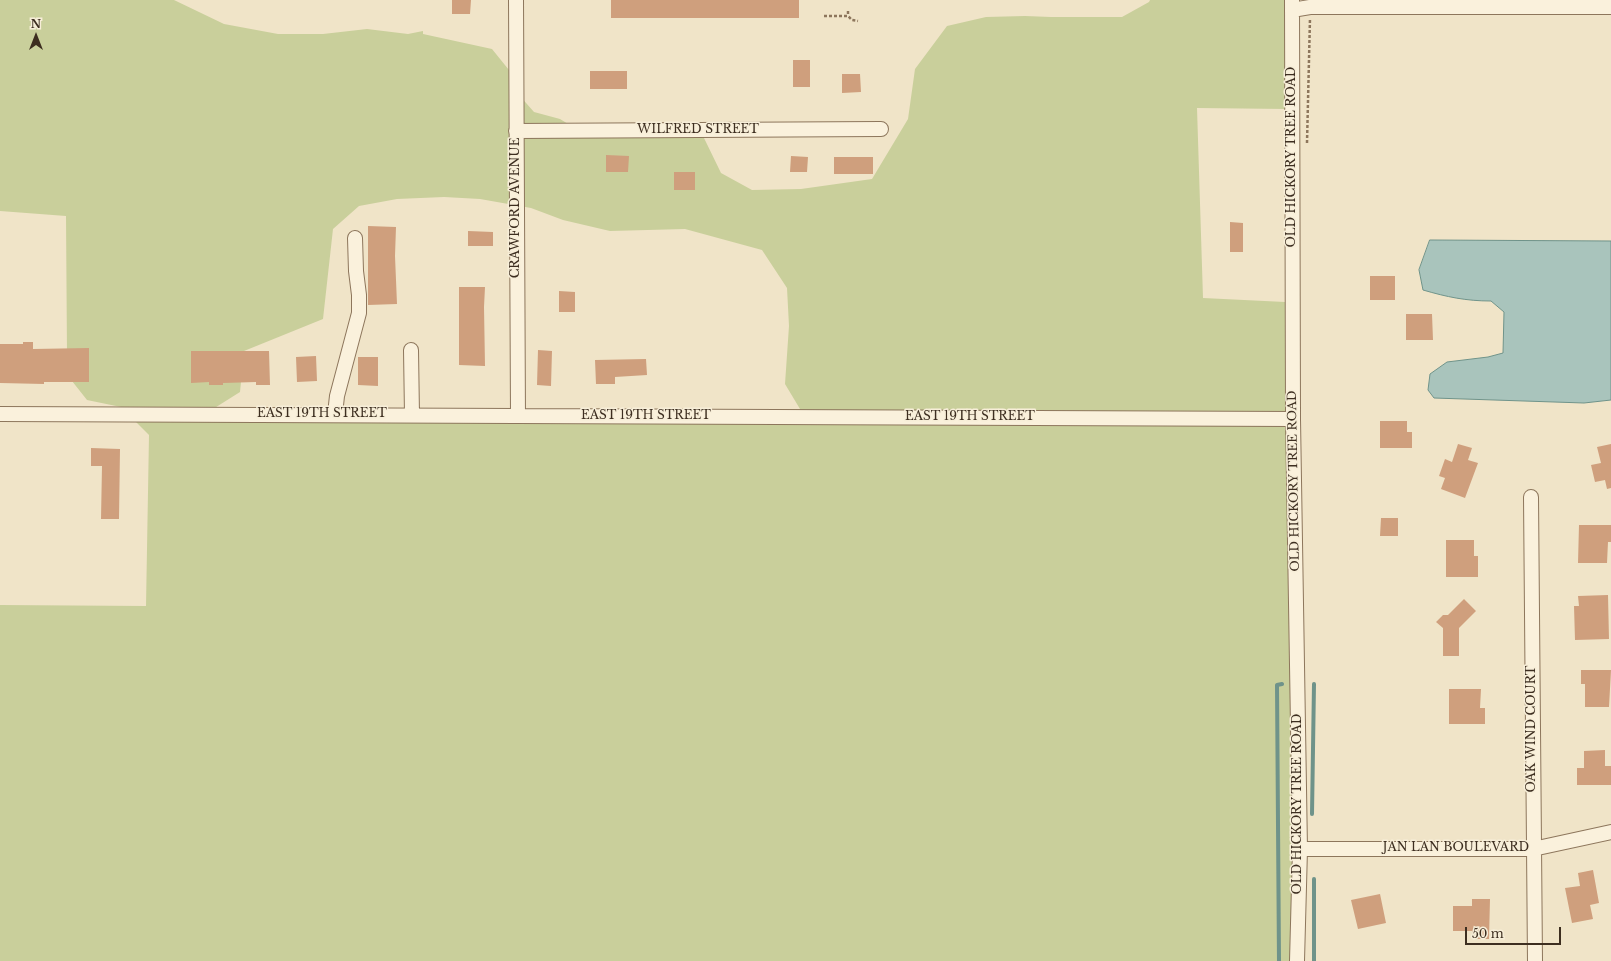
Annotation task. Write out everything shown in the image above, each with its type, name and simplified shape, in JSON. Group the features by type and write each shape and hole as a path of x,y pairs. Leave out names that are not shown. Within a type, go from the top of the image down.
{"street":[{"name":"CRAWFORD AVENUE","path":"516,0 518,416"},
{"path":"1292,5 1310,7 1611,7"},
{"name":"OLD HICKORY TREE ROAD","path":"1292,5 1293,418 1300,849 1297,961"},
{"name":"WILFRED STREET","path":"516,131 880,129"},
{"path":"335,414 337,396 359,313 355,238"},
{"path":"411,350 412,415"},
{"name":"EAST 19TH STREET","path":"0,414 1293,418"},
{"name":"OAK WIND COURT","path":"1530,497 1534,961"},
{"name":"JAN LAN BOULEVARD","path":"1300,849 1533,849 1611,832"}],"path":[{"path":"1307,147 1310,7"},
{"path":"848,11 848,16"},
{"path":"824,16 848,16 852,20 858,21"}],"green space":[{"path":"0,0 174,0 224,24 278,34 323,34 367,29 408,34 423,31 423,34 492,49 513,75 519,95 534,112 560,119 578,130 674,125 704,138 721,173 752,190 801,189 872,179 908,119 915,69 947,26 986,17 1122,17 1150,0 1286,0 1287,109 1197,108 1203,298 1285,302 1293,849 1291,961 0,961 0,605 146,606 149,435 121,407 87,400 72,381 67,354 66,216 0,211","holes":["444,197 480,199 531,208 563,220 610,231 685,229 762,250 787,288 789,326 785,384 800,409 213,409 240,392 244,351 323,319 333,229 359,206 397,199"]}],"water":[{"path":"1430,240 1611,241 1611,400 1584,403 1434,398 1428,390 1430,374 1447,362 1488,357 1503,353 1504,312 1491,301 1457,298 1423,290 1419,270"}],"building":[{"path":"452,0 471,0 470,14 452,14"},
{"path":"611,0 799,0 799,18 611,18"},
{"path":"793,60 810,60 810,87 793,87"},
{"path":"590,71 627,71 627,89 590,89"},
{"path":"842,74 860,74 861,92 842,93"},
{"path":"606,155 629,156 628,172 606,172"},
{"path":"791,156 808,157 807,172 790,172"},
{"path":"834,157 873,157 873,174 834,174"},
{"path":"674,172 695,172 695,190 674,190"},
{"path":"1230,222 1243,223 1243,252 1230,252"},
{"path":"368,226 396,227 395,256 397,304 368,305"},
{"path":"468,231 493,232 493,246 468,246"},
{"path":"1370,276 1395,276 1395,300 1370,300"},
{"path":"459,287 485,287 485,366 459,365"},
{"path":"559,291 575,292 575,312 559,312"},
{"path":"1406,314 1432,314 1433,340 1406,340"},
{"path":"23,342 33,342 33,349 89,348 89,382 44,382 44,384 0,383 0,344 23,344"},
{"path":"538,350 552,351 551,386 537,385"},
{"path":"191,351 269,351 270,385 256,385 256,382 223,383 223,385 209,385 209,382 191,383"},
{"path":"316,356 317,381 297,382 296,357"},
{"path":"358,357 378,357 378,386 358,385"},
{"path":"646,359 647,375 615,377 615,384 596,384 595,360"},
{"path":"1380,421 1407,421 1407,432 1412,432 1412,448 1380,448"},
{"path":"1458,444 1472,448 1468,460 1478,463 1465,498 1441,489 1445,478 1439,476 1445,459 1452,462"},
{"path":"1611,444 1611,488 1607,489 1605,480 1595,482 1591,465 1601,463 1597,447"},
{"path":"91,448 120,449 119,519 101,519 102,466 91,466"},
{"path":"1381,518 1398,518 1398,536 1380,536"},
{"path":"1579,525 1611,525 1611,542 1608,542 1607,563 1578,563"},
{"path":"1446,540 1474,540 1474,556 1478,556 1478,577 1446,577"},
{"path":"1608,595 1609,639 1575,640 1574,606 1579,606 1578,596"},
{"path":"1464,599 1476,611 1459,628 1459,656 1443,656 1443,628 1436,622 1443,615 1448,615"},
{"path":"1581,670 1611,670 1609,707 1585,707 1585,684 1581,684"},
{"path":"1449,689 1481,689 1480,708 1485,708 1485,724 1449,724"},
{"path":"1605,750 1605,766 1611,766 1611,785 1577,785 1577,768 1584,768 1584,751"},
{"path":"1593,870 1599,903 1590,905 1593,919 1572,923 1565,888 1580,886 1578,873"},
{"path":"1380,894 1386,923 1358,929 1351,900"},
{"path":"1472,899 1490,899 1489,939 1472,939 1472,931 1453,931 1453,906 1472,906"}],"waterway":[{"path":"1279,961 1277,685 1282,684"},
{"path":"1312,814 1314,684"},
{"path":"1314,879 1314,961"}]}
